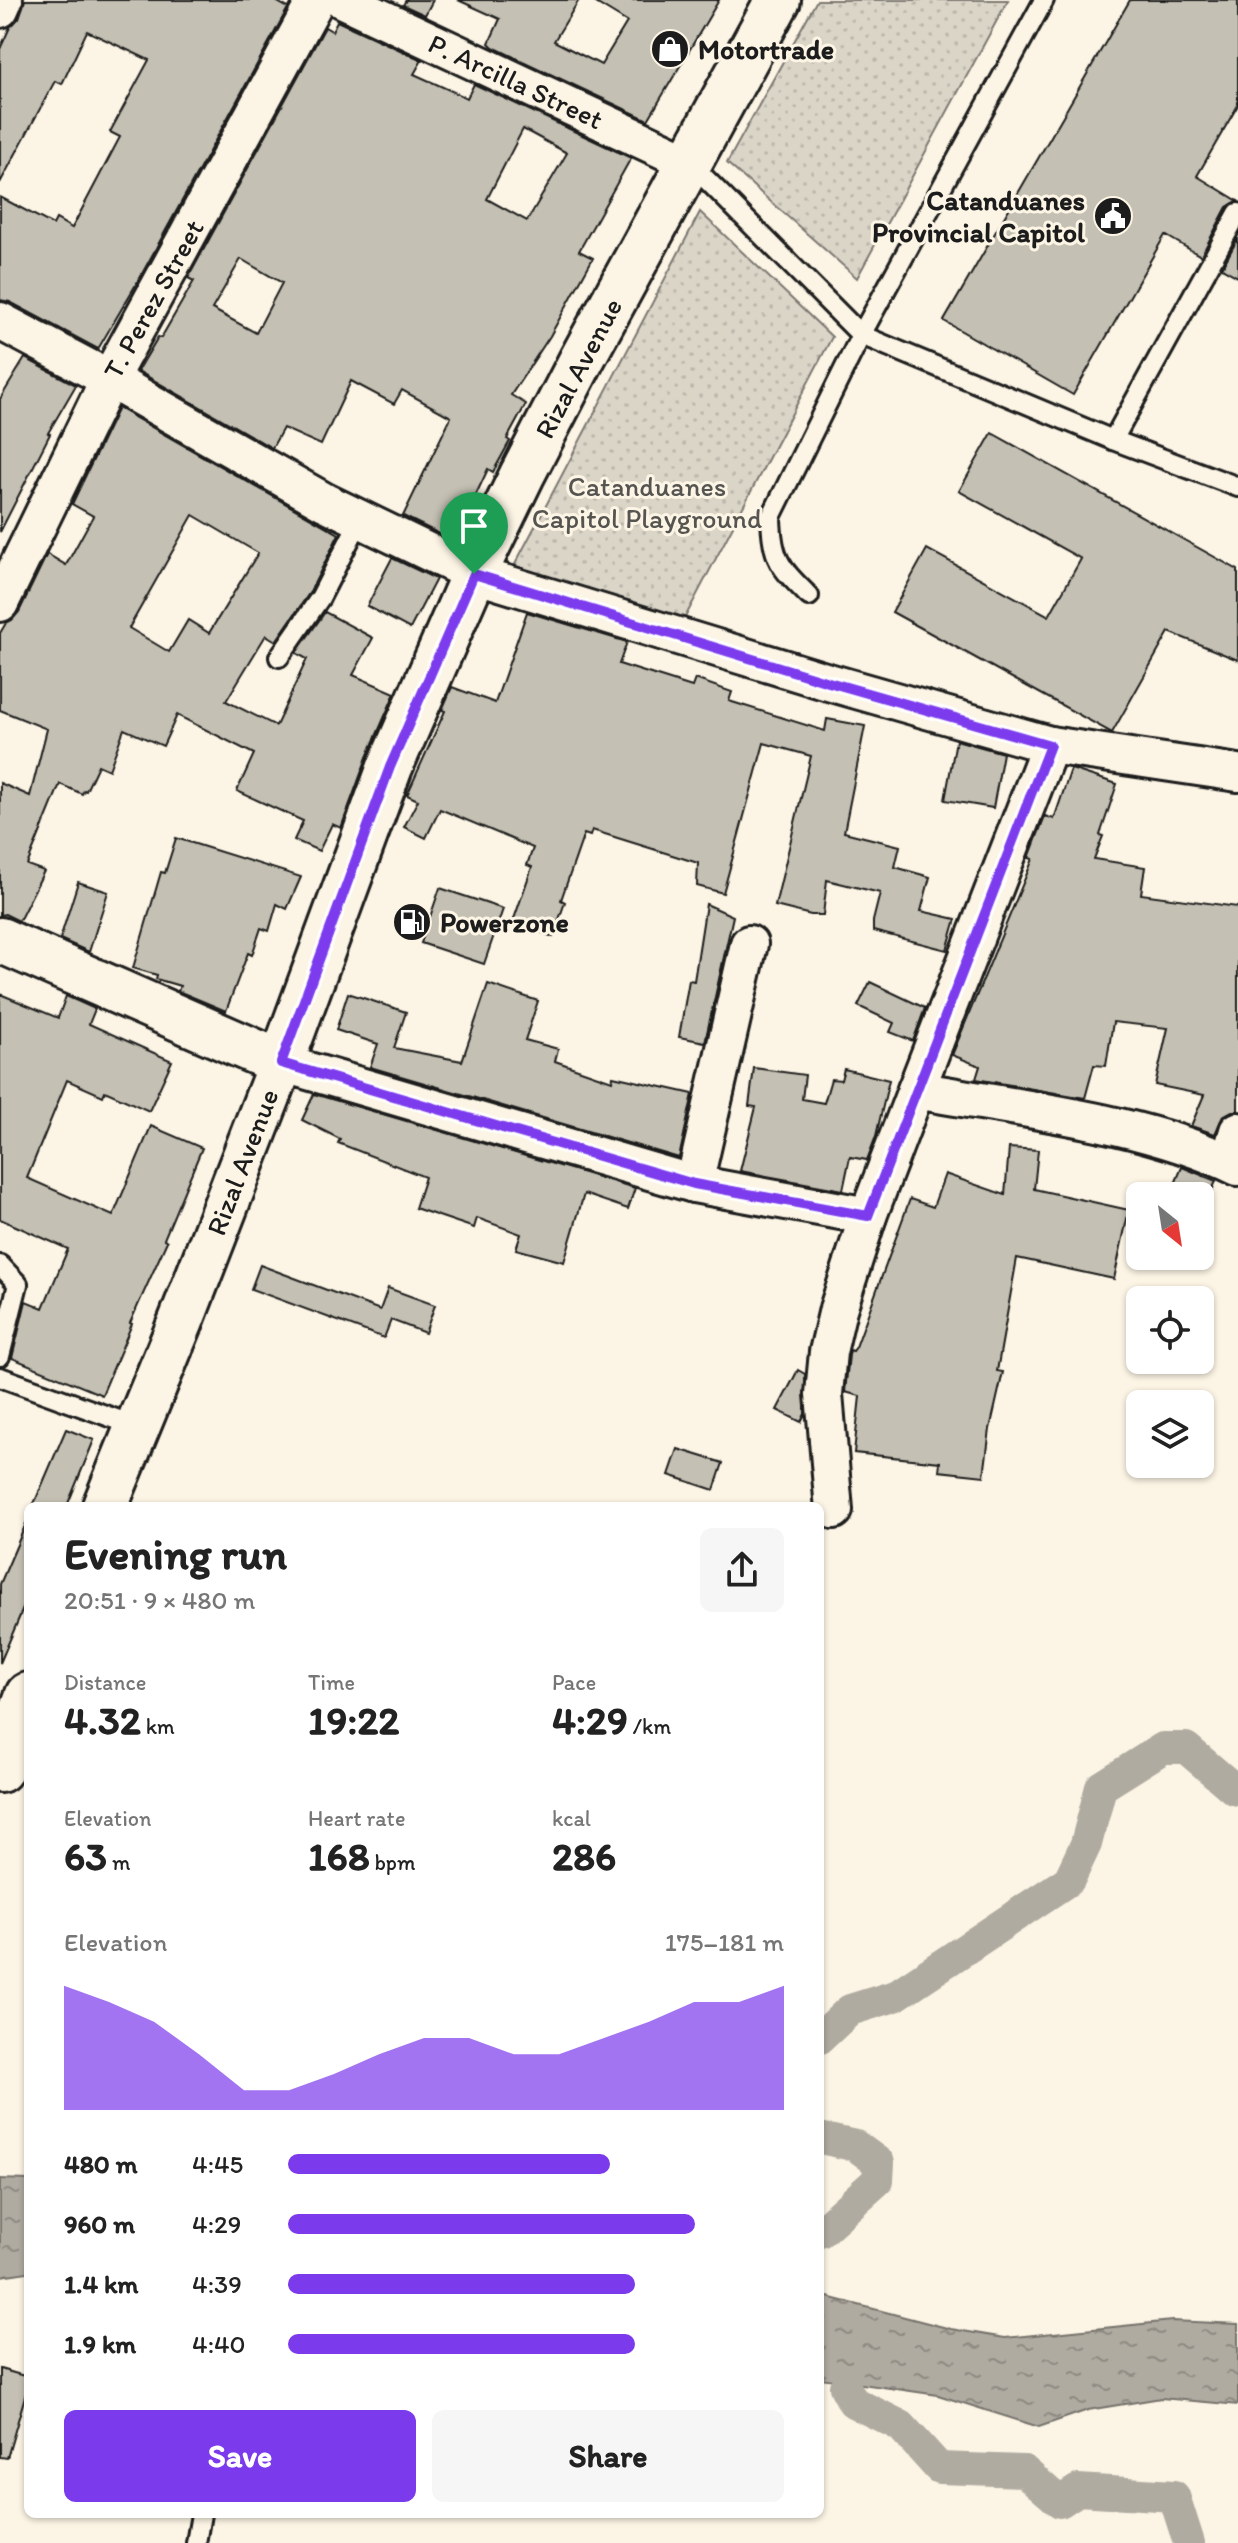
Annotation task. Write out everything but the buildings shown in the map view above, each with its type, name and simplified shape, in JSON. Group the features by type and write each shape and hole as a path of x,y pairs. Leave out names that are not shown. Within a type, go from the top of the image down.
{"main road":[{"name":"Rizal Avenue","path":"107,1502 281,1063 390,767 474,574 582,359 778,0"},
{"path":"0,940 281,1063"},
{"path":"0,1770 22,1697"}],"street":[{"path":"0,9 4,0"},
{"name":"T. Perez Street","path":"0,603 109,379 316,0"},
{"name":"P. Arcilla Street","path":"343,0 689,162"},
{"path":"0,321 325,502 474,574 825,681 1050,745 1238,773"},
{"path":"834,1510 824,1394 828,1352 838,1309 868,1216 1050,745"},
{"path":"694,1184 749,944"},
{"path":"281,1063 694,1184 868,1216"},
{"path":"916,1090 1098,1123 1235,1154"}],"lane":[{"path":"809,596 786,574 772,547 771,517 861,335 1044,0"},
{"path":"689,162 861,335 1113,440 1238,487"},
{"path":"1113,440 1238,213"},
{"path":"279,657 320,598 361,518"},
{"path":"0,1265 18,1284 0,1356"},
{"path":"0,1377 138,1427"},
{"path":"196,2543 200,2518"}],"green space":[{"path":"817,0 1008,0 857,278 727,163"},
{"name":"Catanduanes Capitol Playground","path":"700,212 832,337 680,627 510,574"}],"water":[{"path":"0,2179 24,2180 24,2273 0,2276"},
{"path":"824,2296 951,2329 1005,2338 1172,2321 1238,2324 1238,2405 1161,2398 1088,2410 1039,2427 938,2395 824,2379"}],"waterway":[{"path":"824,2034 850,2010 895,1996 1069,1880 1086,1844 1101,1787 1163,1748 1186,1748 1238,1790"},
{"path":"824,2139 856,2146 879,2163 878,2180 824,2228"},
{"path":"845,2387 853,2402 901,2426 939,2468 1024,2471 1060,2502 1078,2490 1174,2496 1189,2543"}],"place":[{"name":"Motortrade","path":"670,49"},
{"name":"Catanduanes Provincial Capitol","path":"1113,216"},
{"name":"Powerzone","path":"412,922"}],"route":[{"path":"474,574 825,681 1050,745 868,1216 694,1184 281,1063 390,767 474,574"}]}
